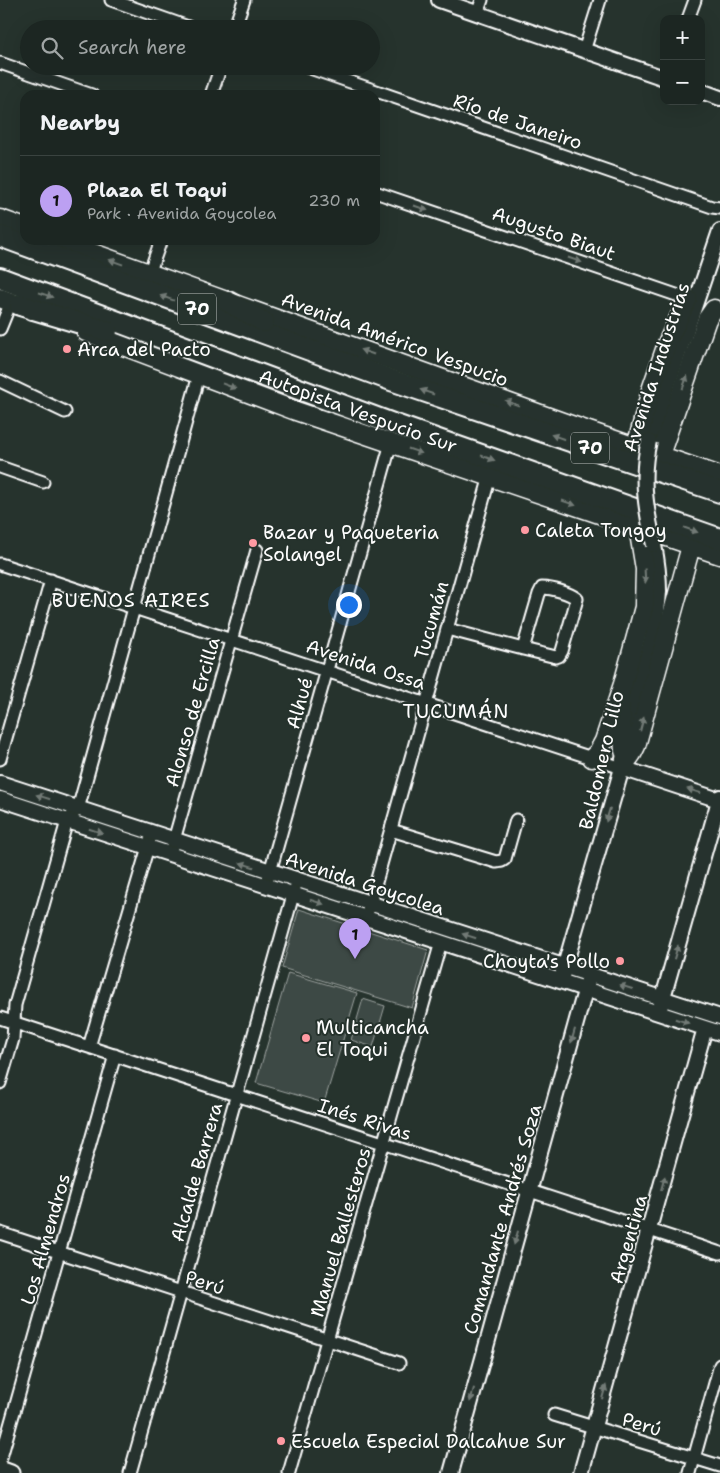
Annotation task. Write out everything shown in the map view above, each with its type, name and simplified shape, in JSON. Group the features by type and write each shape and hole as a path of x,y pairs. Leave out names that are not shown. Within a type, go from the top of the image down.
{"highway":[{"name":"70","path":"0,236 20,243"},
{"name":"70","path":"24,245 394,381 720,492"},
{"name":"Autopista Vespucio Sur","path":"0,278 481,456 720,539"},
{"path":"10,301 173,352 249,370"},
{"path":"228,302 269,325 394,381"}],"main road":[{"path":"0,219 20,226"},
{"name":"Avenida Américo Vespucio","path":"71,245 228,302 642,444 660,456 720,476"},
{"path":"10,301 69,326 304,414 720,555"},
{"path":"642,444 651,390 668,342 692,301"},
{"path":"660,456 707,319 717,310"},
{"path":"592,758 604,741 623,684 641,618 645,594 645,569 638,527"},
{"path":"623,760 632,754 636,746 691,546"},
{"path":"623,684 620,702 623,760"},
{"path":"0,1469 11,1473"}],"street":[{"path":"111,0 168,20"},
{"path":"237,20 244,0"},
{"path":"439,0 660,77"},
{"path":"477,14 482,0"},
{"path":"584,51 600,0"},
{"path":"689,15 695,0"},
{"path":"0,63 20,70"},
{"path":"34,75 78,90"},
{"path":"213,90 218,75"},
{"name":"Río de Janeiro","path":"330,75 373,90"},
{"name":"Río de Janeiro","path":"380,92 702,204 720,208"},
{"path":"705,92 720,98"},
{"name":"Augusto Biaut","path":"380,194 717,310"},
{"name":"Avenida Industrias","path":"692,301 720,231"},
{"path":"149,274 159,245"},
{"path":"0,329 10,301"},
{"path":"0,1083 13,1039 15,1005 67,821 78,808 199,375"},
{"path":"0,381 65,412"},
{"name":"Alhué","path":"266,886 391,443"},
{"name":"Avenida Industrias","path":"642,444 645,465 644,494 654,545"},
{"path":"0,467 42,482"},
{"name":"Tucumán","path":"366,918 490,476"},
{"name":"Baldomero Lillo","path":"561,981 623,760 630,713 653,630 657,607 658,574 654,545"},
{"name":"Alonso de Ercilla","path":"170,854 257,550"},
{"name":"Avenida Ossa","path":"0,564 592,758 623,760 720,799"},
{"path":"0,759 50,580"},
{"path":"447,629 523,650 552,657 559,656 576,598 547,588 541,589 523,650"},
{"name":"Avenida Goycolea","path":"0,783 714,1016"},
{"name":"Avenida Goycolea","path":"0,799 720,1033"},
{"path":"659,1013 720,799"},
{"path":"391,830 496,862 506,859 516,820"},
{"path":"89,1047 152,833"},
{"name":"Alcalde Barrera","path":"130,1473 297,881"},
{"name":"Manuel Ballesteros","path":"289,1473 441,942"},
{"name":"Comandante Andrés Soza","path":"450,1473 590,975"},
{"name":"Argentina","path":"581,1473 705,1028 714,1016"},
{"name":"Inés Rivas","path":"0,1018 720,1253"},
{"name":"Los Almendros","path":"0,1461 115,1055"},
{"name":"Perú","path":"0,1233 399,1363"},
{"path":"690,1473 720,1365"},
{"name":"Perú","path":"554,1415 720,1466"}],"shaded area":[{"path":"299,909 428,950 412,1008 282,968"},
{"name":"Multicancha El Toqui","path":"288,973 357,993 324,1103 256,1083"},
{"path":"363,999 385,1006 373,1047 351,1040"}],"place":[{"name":"Arca del Pacto","path":"67,349"},
{"name":"Caleta Tongoy","path":"525,530"},
{"name":"Bazar y Paqueteria Solangel","path":"253,543"},
{"name":"Plaza El Toqui","path":"355,959"},
{"name":"Choyta's Pollo","path":"620,961"},
{"name":"Multicancha El Toqui","path":"306,1038"},
{"name":"Escuela Especial Dalcahue Sur","path":"281,1441"}],"district":[{"name":"BUENOS AIRES","path":"131,600"},
{"name":"TUCUMÁN","path":"456,711"}]}
